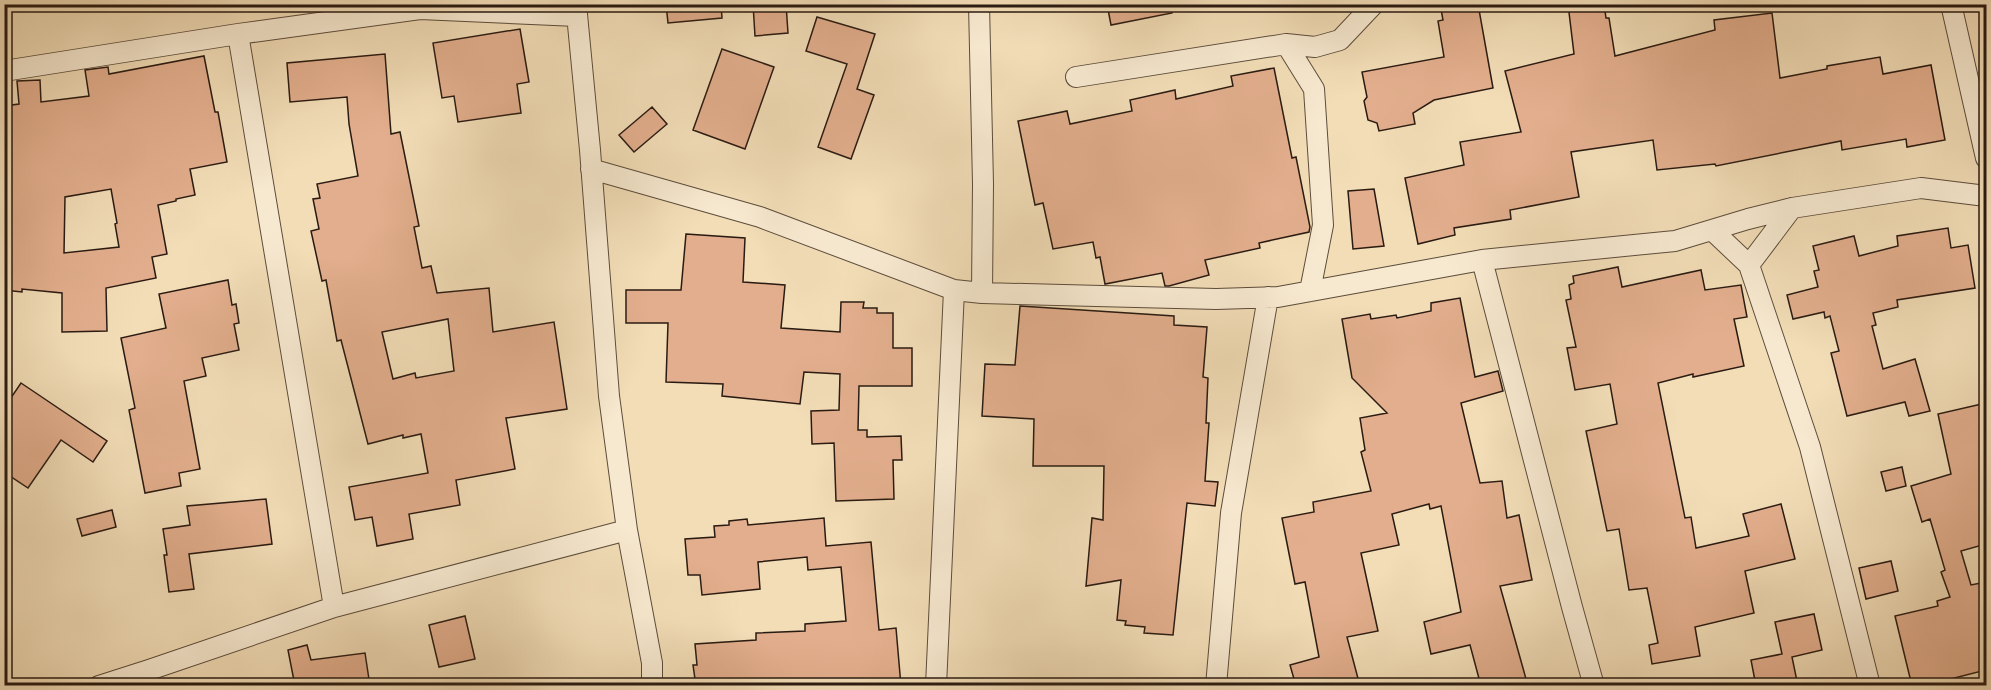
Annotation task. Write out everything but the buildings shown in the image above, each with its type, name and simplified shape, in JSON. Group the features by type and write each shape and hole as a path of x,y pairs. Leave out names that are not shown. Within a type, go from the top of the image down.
{"street":[{"path":"979,4 983,184 982,293"},
{"path":"1076,77 1286,44 1314,47 1341,40 1374,4"},
{"path":"1951,4 1986,158"},
{"path":"4,71 238,34 420,9 577,10 609,396 627,530 652,663 652,686"},
{"path":"238,34 334,607"},
{"path":"1286,44 1314,89 1323,225 1310,291"},
{"path":"591,169 760,218 954,290 982,293 1216,299 1268,297 1310,291 1482,260 1675,241 1792,208 1921,188 1986,196"},
{"path":"1749,265 1792,208"},
{"path":"1712,230 1749,265 1810,447 1870,686"},
{"path":"1482,260 1594,686"},
{"path":"936,686 954,290"},
{"path":"1216,686 1231,513 1268,297"},
{"path":"99,686 334,607 627,530"}]}
